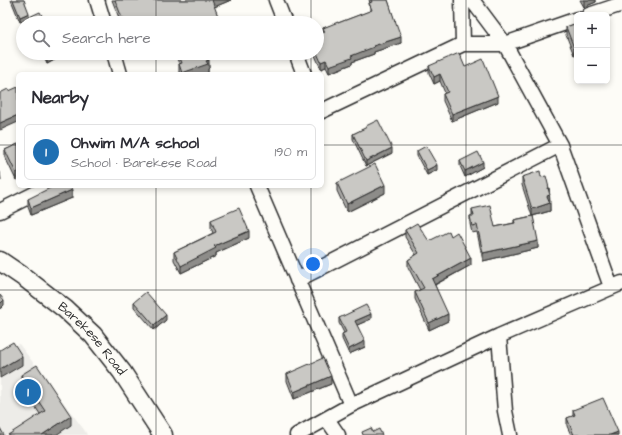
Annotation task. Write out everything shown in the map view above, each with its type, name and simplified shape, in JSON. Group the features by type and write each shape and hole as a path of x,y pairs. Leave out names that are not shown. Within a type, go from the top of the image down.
{"main road":[{"name":"Barekese Road","path":"0,261 65,309 93,335 122,372 163,435"}],"street":[{"path":"96,0 102,16"},
{"path":"276,0 282,16"},
{"path":"462,0 463,44"},
{"path":"298,435 352,405 498,336 616,285 560,145 505,44 472,0"},
{"path":"598,12 622,4"},
{"path":"324,109 463,44 505,44 574,20"},
{"path":"116,60 119,72"},
{"path":"299,60 303,72"},
{"path":"297,280 560,145"},
{"path":"0,211 46,188"},
{"path":"258,188 352,405"},
{"path":"498,336 505,412 510,435"},
{"path":"327,419 338,435"}],"shaded area":[{"path":"19,344 87,435 0,435 0,353"}],"building":[{"path":"13,0 24,0 29,13 20,16"},
{"path":"115,0 212,0 218,16 121,16"},
{"path":"371,0 388,0 401,37 373,46 374,47 351,56 352,58 329,66 326,60 321,62 320,60 324,60 324,28 372,10 369,3 372,2"},
{"path":"40,12 42,16 31,16"},
{"path":"574,24 574,48 566,27"},
{"path":"459,53 465,67 483,59 498,96 452,114 443,94 448,92 440,74 434,77 429,66"},
{"path":"181,60 209,60 206,61 208,64 185,72 182,72 179,64 182,63"},
{"path":"16,88 16,116 0,123 0,93 8,89 9,91"},
{"path":"378,120 392,148 366,161 353,134"},
{"path":"16,145 16,173 5,150"},
{"path":"426,146 437,165 427,170 417,151"},
{"path":"478,152 483,162 465,171 460,161"},
{"path":"375,164 385,185 347,204 337,183"},
{"path":"540,171 541,177 546,176 550,195 547,196 550,203 532,209 522,177"},
{"path":"50,188 71,188 72,190 31,208 28,199"},
{"path":"490,205 495,227 515,223 514,220 533,216 538,241 483,253 477,225 472,226 470,216 474,216 472,209"},
{"path":"239,208 249,231 214,246 216,248 181,266 174,252 216,232 211,220"},
{"path":"417,223 429,241 449,231 451,236 457,232 471,258 432,279 448,314 429,323 415,292 424,288 408,260 419,253 405,230"},
{"path":"146,292 166,315 154,325 134,302"},
{"path":"0,295 4,300 0,304"},
{"path":"366,305 371,314 355,321 365,341 349,349 342,334 346,332 339,318"},
{"path":"13,342 22,356 0,369 0,350"},
{"path":"323,358 331,376 294,392 287,374"},
{"path":"37,365 71,416 42,435 8,435 45,411 21,375"},
{"path":"603,398 618,432 610,435 574,435 567,418 575,415 573,410"},
{"path":"0,428 4,435 0,435"},
{"path":"371,428 373,432 379,429 382,435 363,435 362,432"}],"place":[{"name":"Ohwim M/A school","path":"28,392"}]}
